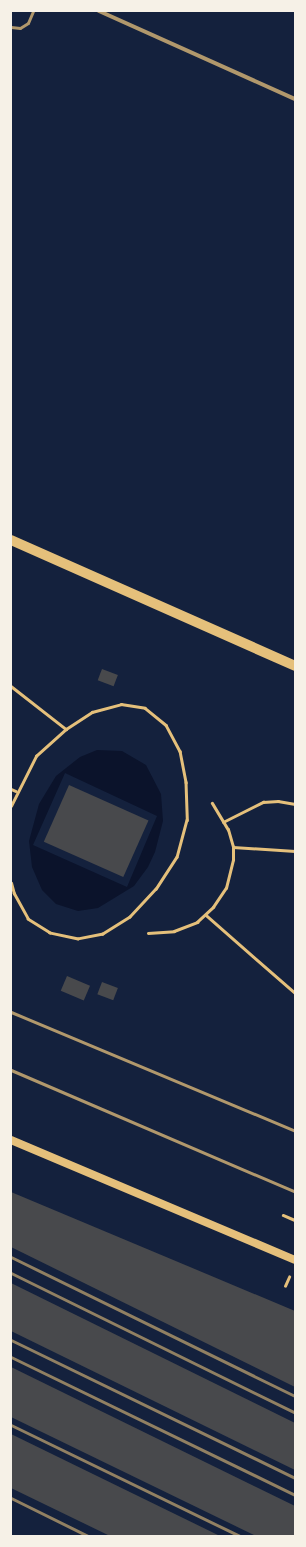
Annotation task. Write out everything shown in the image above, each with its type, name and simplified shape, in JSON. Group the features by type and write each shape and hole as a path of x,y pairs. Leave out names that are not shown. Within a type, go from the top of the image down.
{"main road":[{"path":"11,540 294,664"},
{"path":"11,1140 295,1260"}],"street":[{"path":"99,11 295,99"}],"lane":[{"path":"11,27 20,28 28,23 33,11"},
{"path":"11,1012 295,1131"},
{"path":"11,1070 295,1192"}],"path":[{"path":"11,686 66,729"},
{"path":"11,806 16,791 36,756 66,729 92,712 121,704 145,708 166,725 180,751 186,782 187,820 177,857 156,889 130,917 103,934 78,939 50,933 28,919 14,894 11,883"},
{"path":"11,789 16,791"},
{"path":"223,822 263,802 278,801 295,804"},
{"path":"148,933 174,931 197,922 214,907 226,888 234,860 233,847 223,822 212,803"},
{"path":"233,847 295,851"},
{"path":"206,915 295,993"},
{"path":"283,1215 295,1220"}],"water":[{"path":"97,750 122,751 146,765 161,794 163,821 155,852 148,867 134,886 98,908 78,911 56,904 42,890 32,867 29,841 39,804 56,776 80,757","holes":["65,773 157,816 127,887 33,845"]}],"building":[{"path":"102,669 118,675 114,686 98,680"},
{"path":"69,785 148,820 123,877 44,842"},
{"path":"67,976 90,986 84,1000 61,991"},
{"path":"102,982 118,988 113,1000 97,994"},
{"path":"11,1192 295,1311 295,1387 11,1247"},
{"path":"11,1283 295,1423 295,1470 11,1331"},
{"path":"11,1367 295,1506 295,1536 256,1536 11,1417"},
{"path":"11,1434 220,1536 110,1536 11,1488"}],"railway":[{"path":"11,1257 295,1396"},
{"path":"11,1273 295,1413"},
{"path":"11,1340 295,1478"},
{"path":"11,1357 295,1495"},
{"path":"11,1425 240,1536"},
{"path":"11,1498 88,1536"}]}
